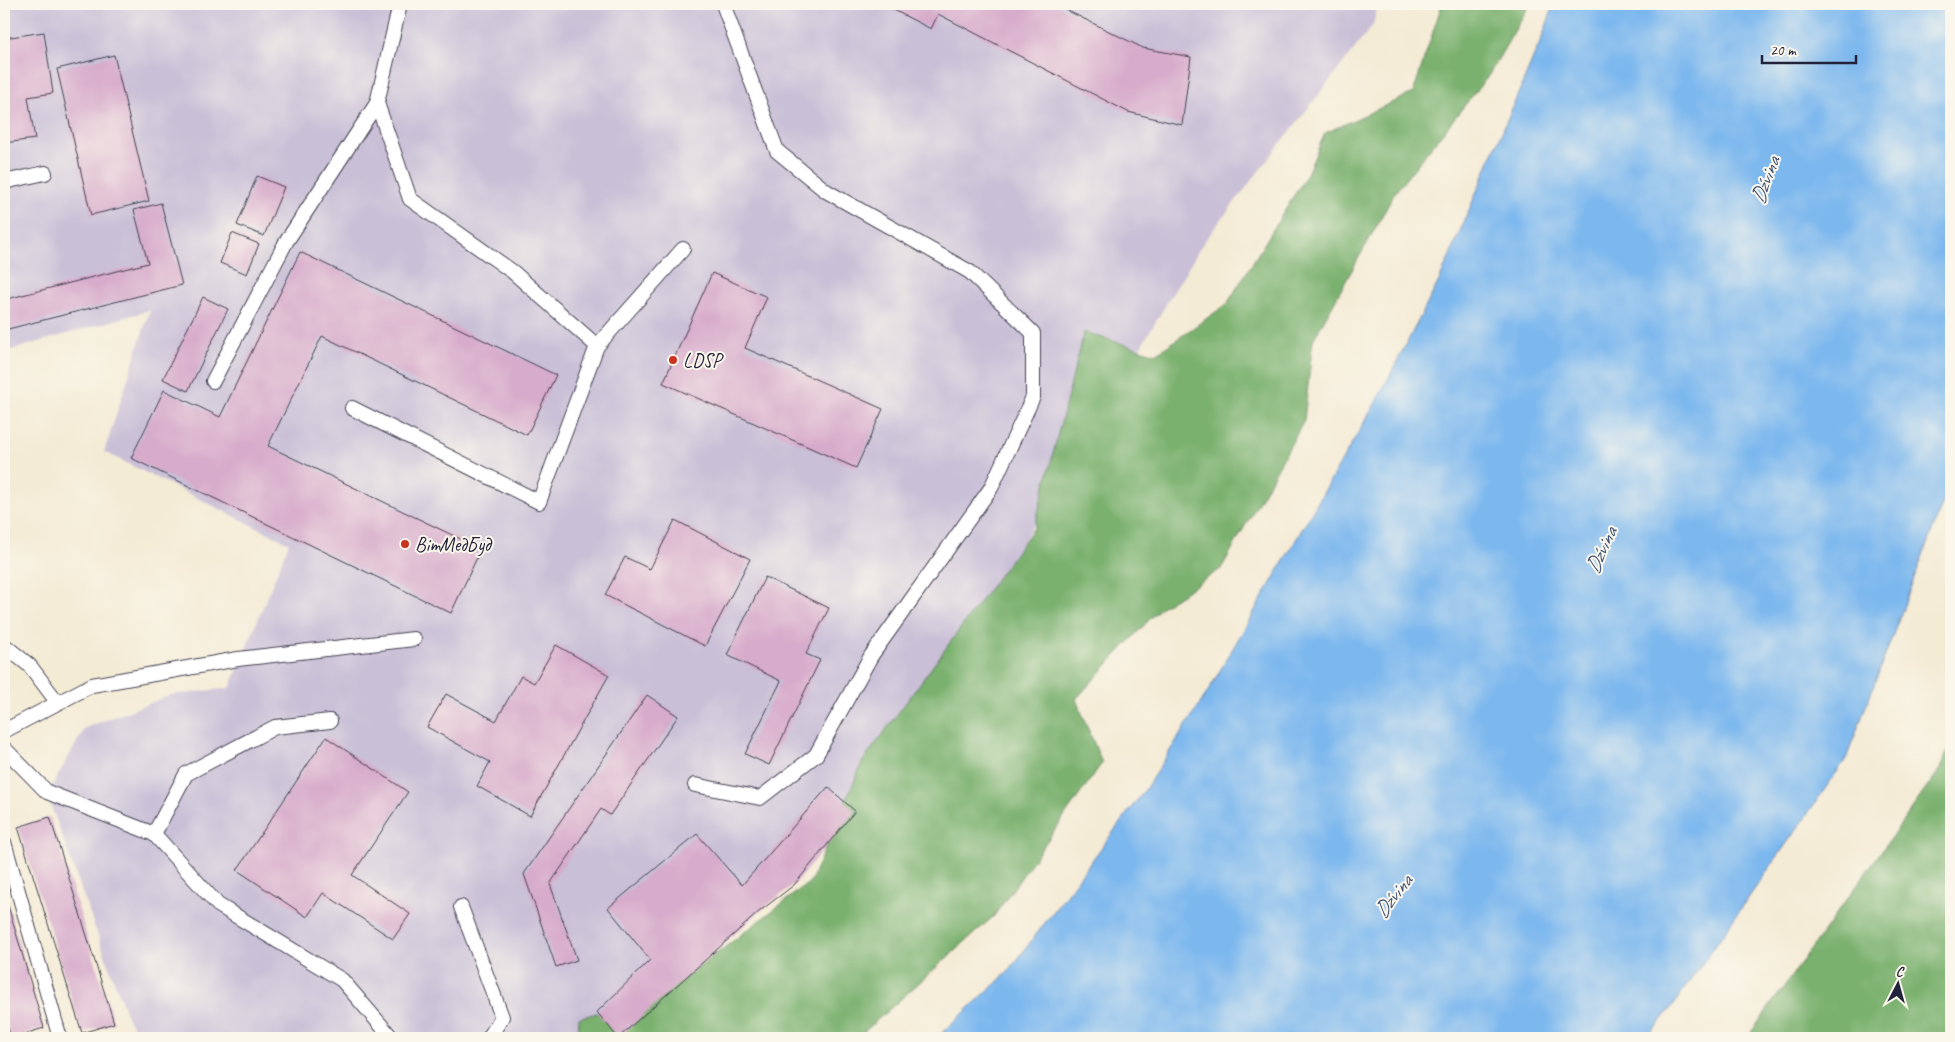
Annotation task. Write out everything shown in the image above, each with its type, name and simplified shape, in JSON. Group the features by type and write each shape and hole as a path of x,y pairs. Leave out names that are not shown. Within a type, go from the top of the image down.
{"lane":[{"path":"213,380 286,242 378,103 400,4"},
{"path":"695,785 760,798 816,755 871,656 991,488 1033,397 1033,333 970,272 826,191 777,151 723,4"},
{"path":"378,103 410,199 513,272 597,346"},
{"path":"4,182 45,173"},
{"path":"352,408 539,502 597,346 683,249"},
{"path":"4,731 92,685 238,659 414,640"},
{"path":"4,645 30,666 58,703"},
{"path":"154,834 186,774 275,727 330,721"},
{"path":"4,748 47,792 154,834 218,905 342,980 392,1038"},
{"path":"4,842 60,1038"},
{"path":"461,906 502,1017 489,1038"}],"shaded area":[{"path":"4,4 1378,4 1373,25 1203,243 859,815 607,1038 140,1038 128,1019 47,795 85,728 171,695 230,688 289,543 104,452 150,310 4,352"}],"green space":[{"path":"1442,4 1530,4 1489,75 1396,191 1313,340 1304,421 1221,569 1160,608 1076,699 1102,763 994,916 857,1038 577,1038 579,1018 664,994 811,881 863,761 1034,528 1084,332 1156,354 1227,304 1306,176 1325,133 1413,93"},
{"path":"1951,739 1951,1038 1747,1038 1941,768"}],"water":[{"name":"Dźvina","path":"1554,4 1951,4 1951,481 1846,759 1664,1018 1646,1038 937,1038 1008,972 1144,791 1207,693 1376,402 1439,281 1543,35"}],"building":[{"path":"882,4 1054,4 1143,48 1191,57 1182,125 1128,112 938,14 931,29"},
{"path":"44,32 53,93 28,97 35,139 4,143 4,38"},
{"path":"114,55 149,201 91,215 57,69"},
{"path":"257,176 284,187 264,236 237,225"},
{"path":"161,203 182,285 4,330 4,287 7,299 148,263 134,210"},
{"path":"232,233 259,244 247,274 220,263"},
{"path":"300,252 556,375 527,435 322,336 268,446 481,549 451,613 131,458 164,390 220,417"},
{"path":"712,273 767,297 745,348 883,409 856,468 663,383"},
{"path":"203,297 228,309 188,391 163,379"},
{"path":"675,520 750,559 705,646 605,595 625,557 650,569"},
{"path":"765,577 829,608 806,654 820,660 769,765 745,754 781,681 727,655"},
{"path":"556,645 609,675 530,816 477,786 490,762 427,727 446,694 496,721 521,676 534,683"},
{"path":"647,695 678,716 610,815 601,809 550,884 577,960 556,967 524,874"},
{"path":"326,737 408,792 352,875 410,914 393,939 323,893 307,917 237,870"},
{"path":"828,787 855,811 794,885 760,911 618,1038 597,1012 650,960 608,908 697,834 742,885"},
{"path":"50,817 114,1023 82,1033 18,827"},
{"path":"4,892 44,1028 11,1038 4,1014"}],"place":[{"name":"LDSP","path":"673,360"},
{"name":"ВітМедБуд","path":"405,544"}]}
